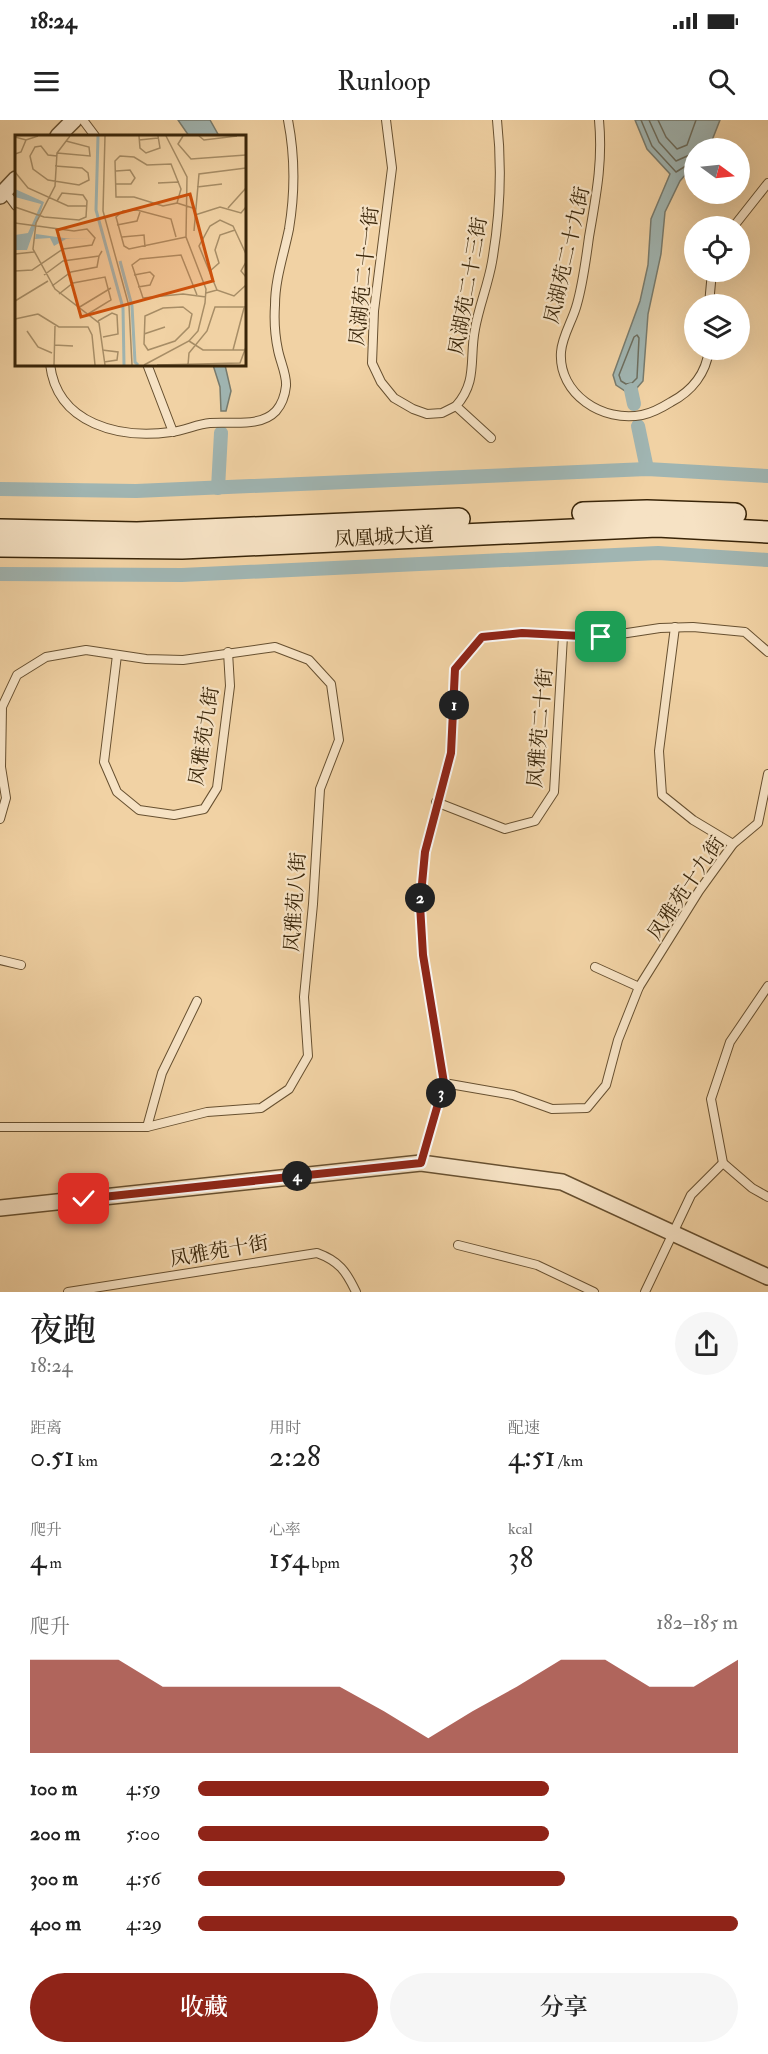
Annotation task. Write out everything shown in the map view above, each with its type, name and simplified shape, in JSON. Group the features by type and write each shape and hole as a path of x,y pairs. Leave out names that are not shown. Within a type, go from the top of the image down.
{"main road":[{"name":"凤凰城大道","path":"0,530 137,533 647,510 768,517"},
{"name":"凤凰城大道","path":"0,546 182,548 657,526 768,532"}],"street":[{"path":"59,135 74,120"},
{"path":"2,193 15,180"},
{"path":"0,1208 421,1163 562,1182 768,1277"}],"lane":[{"path":"83,120 94,135"},
{"path":"51,366 59,391 73,409 90,423 111,431 133,435 173,432 209,423 261,420 274,412 283,399 286,384 278,348 275,305 293,199 294,167 288,120"},
{"name":"凤湖苑二十一街","path":"386,120 392,168 389,205 378,274 372,363 381,382 394,398 413,409 427,414 442,412 456,406"},
{"name":"凤湖苑二十三街","path":"456,406 467,394 472,379 472,343 492,262 499,206 497,120"},
{"name":"凤湖苑二十九街","path":"599,120 601,177 577,305 561,351 563,370 579,400 614,414 641,415 681,397 707,366 708,360"},
{"path":"742,216 768,183"},
{"path":"2,193 15,205"},
{"path":"148,366 173,432"},
{"path":"456,406 490,438"},
{"path":"675,627 659,751 662,795 693,820 733,844"},
{"path":"421,1163 444,1083 423,955 420,905 425,852 436,802 451,753 455,669 482,637 522,633 601,637 675,627 745,632 768,652"},
{"name":"凤雅苑二十街","path":"436,802 505,829 535,821 554,792 563,636"},
{"name":"凤雅苑八街","path":"0,1127 147,1127 207,1112 261,1108 289,1089 308,1056 304,997 314,904 320,789 339,740 331,684 309,660 275,647 228,652"},
{"name":"凤雅苑九街","path":"0,819 6,798 1,767 2,707 17,675 46,657 86,650 183,660 228,652 230,686 217,788 204,809 174,815 139,810 117,792 104,762 117,655"},
{"name":"凤雅苑十九街","path":"444,1083 513,1095 552,1109 587,1108 606,1085 618,1040 639,987 699,891 733,844 758,823 768,774"},
{"path":"0,960 21,965"},
{"path":"595,967 639,987"},
{"path":"768,986 730,1042 711,1099 723,1163 752,1188 768,1197"},
{"path":"147,1127 162,1073 197,1000"},
{"path":"645,1292 691,1195 723,1163"},
{"path":"458,1245 537,1265 582,1289 594,1292"},
{"name":"凤雅苑十街","path":"68,1292 93,1290 317,1253 334,1259 347,1272 356,1292"}],"water":[{"path":"178,120 210,120 218,135 188,135"},
{"path":"635,120 720,120 713,138 684,138 684,176 665,212 661,254 648,314 643,381 636,389 625,391 616,385 613,375 640,301 648,265 651,219 670,174 647,149"},
{"path":"213,366 225,366 231,391 226,411 221,411 220,387"}],"waterway":[{"path":"631,390 634,404"},
{"path":"638,426 647,469"},
{"path":"218,488 221,433"},
{"path":"0,489 136,491 647,469 768,476"},
{"path":"0,574 182,575 658,553 768,560"}],"route":[{"path":"84,1199 421,1163 444,1083 423,955 420,905 425,852 436,802 451,753 455,669 482,637 522,633 601,637"}]}
